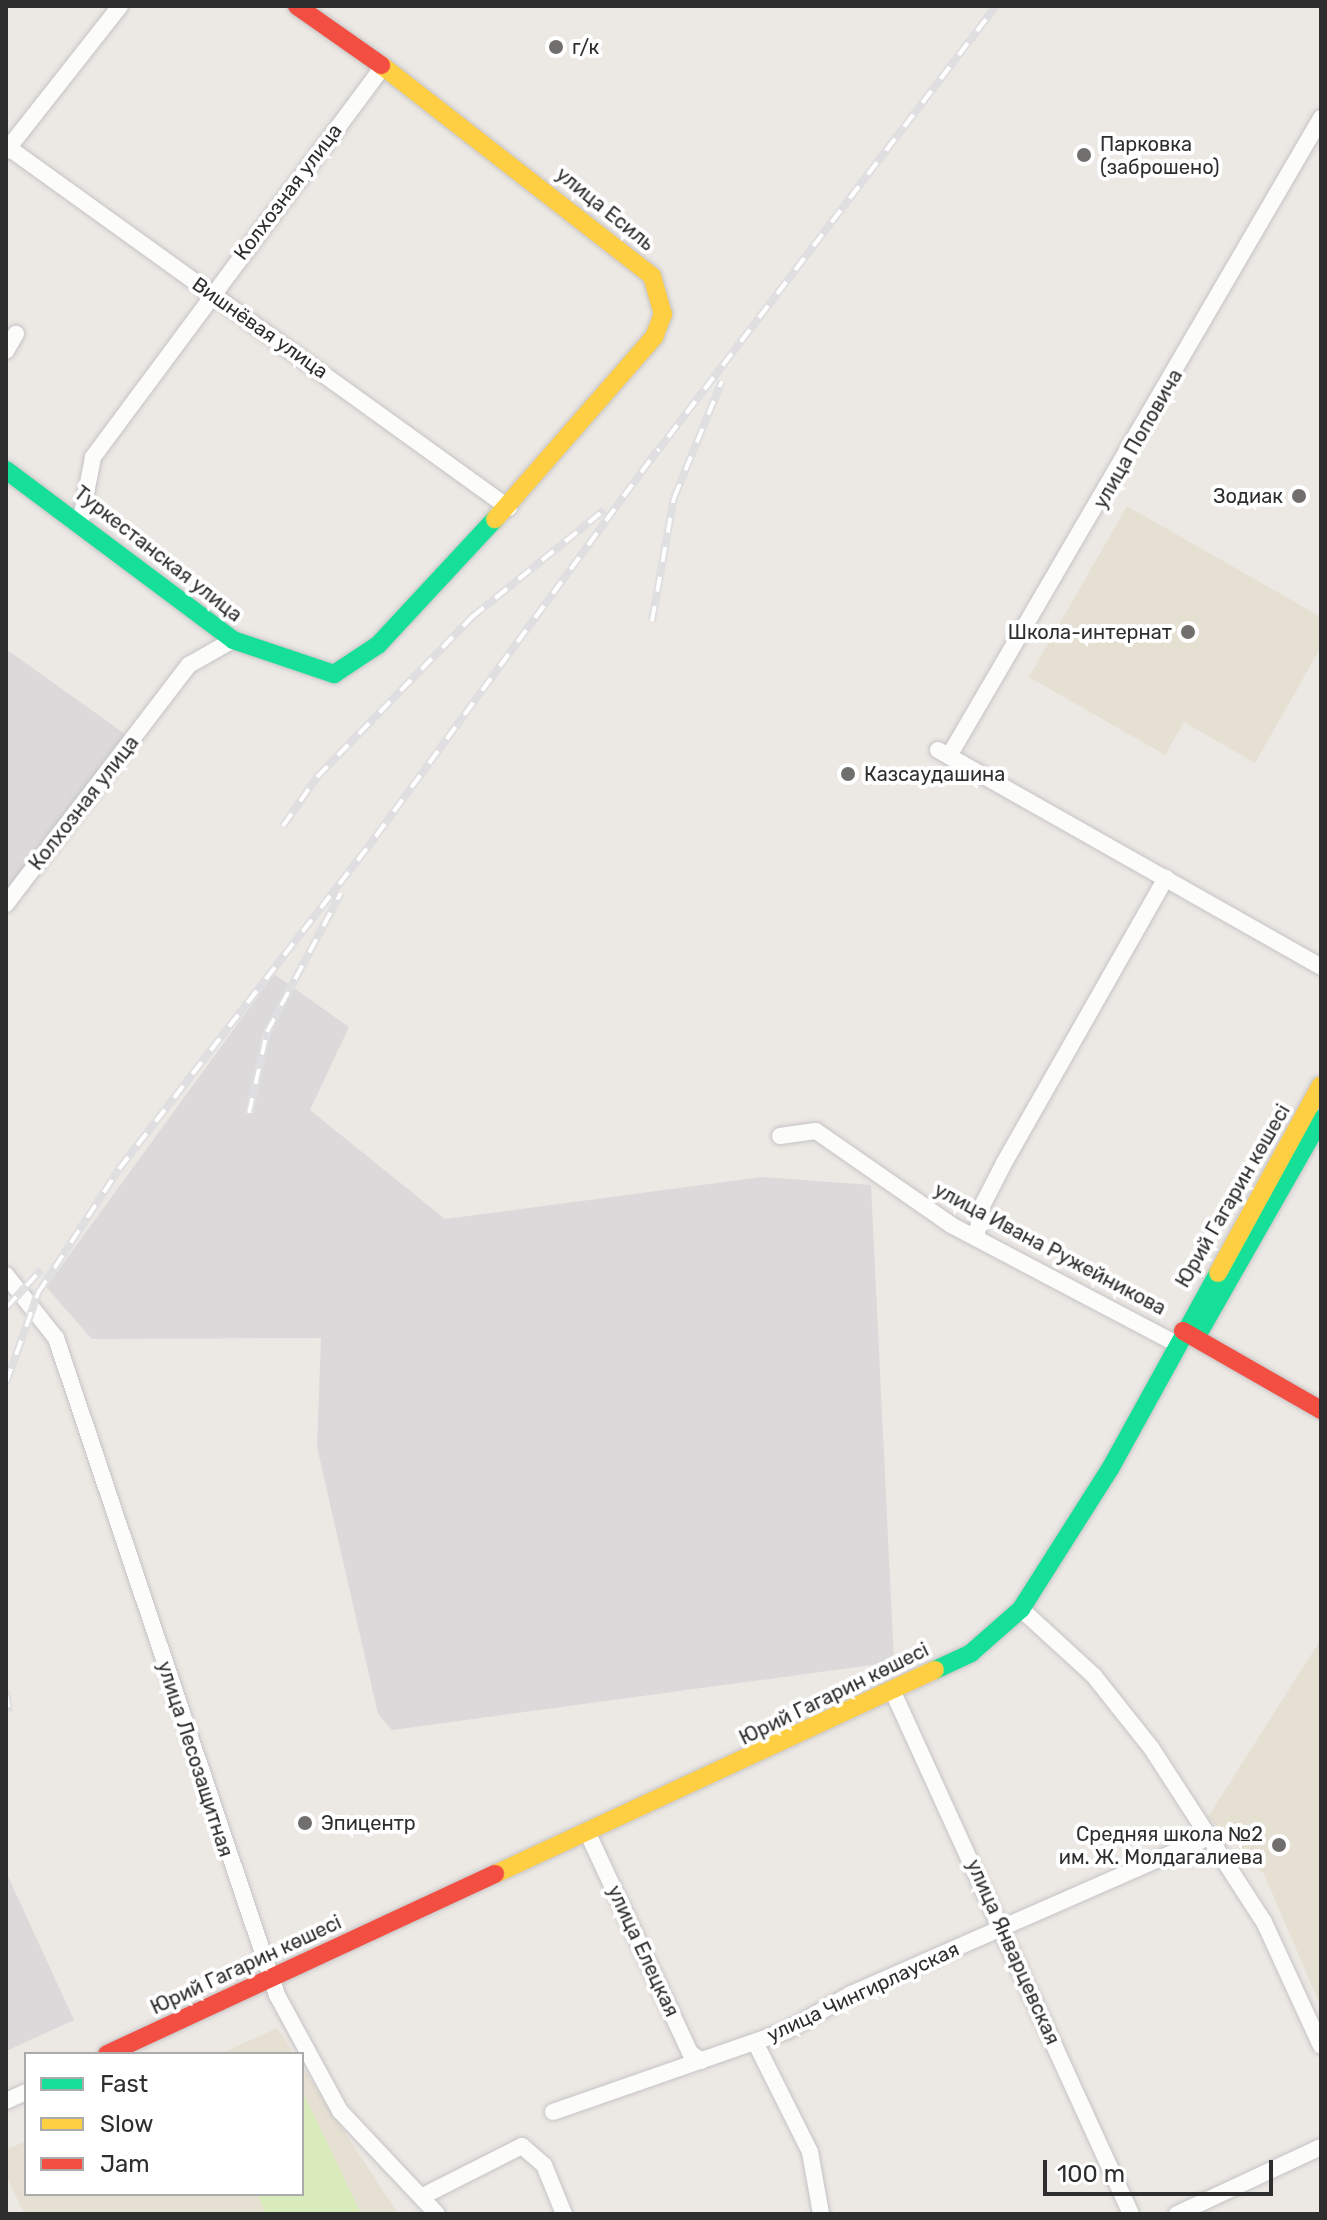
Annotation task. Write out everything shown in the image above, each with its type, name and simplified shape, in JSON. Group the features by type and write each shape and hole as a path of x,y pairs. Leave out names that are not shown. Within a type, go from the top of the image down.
{"street":[{"path":"8,149 120,6"},
{"name":"улица Есиль","path":"297,6 380,71 453,116 652,276 663,314 654,337 509,508"},
{"name":"Колхозная улица","path":"81,519 93,457 380,71"},
{"name":"улица Поповича","path":"1166,878 944,753 1321,118"},
{"name":"Вишнёвая улица","path":"8,149 509,508"},
{"path":"6,351 16,334"},
{"name":"Туркестанская улица","path":"6,470 81,519 233,640 334,674 378,645 509,508"},
{"name":"Колхозная улица","path":"6,904 189,665 233,640"},
{"path":"976,1238 993,1184 1166,878 1321,967"},
{"name":"Юрий Гагарин көшесі","path":"111,2052 270,1976 589,1836 971,1653 1021,1609 1110,1469 1321,1085"},
{"name":"Юрий Гагарин көшесі","path":"1185,1336 1321,1119"},
{"name":"улица Ивана Ружейникова","path":"780,1136 816,1131 976,1238 1185,1336"},
{"name":"улица Лесозащитная","path":"6,1275 56,1338 270,1976 340,2111 437,2214"},
{"path":"1185,1336 1321,1410"},
{"path":"1021,1609 1094,1676 1211,1836 1264,1922 1321,2046"},
{"name":"улица Январцевская","path":"893,1692 1003,1927 1131,2214"},
{"name":"улица Елецкая","path":"589,1836 690,2053 702,2061"},
{"name":"улица Чингирлауская","path":"553,2112 755,2042 1003,1927 1211,1836"},
{"path":"755,2042 810,2152 821,2214"},
{"path":"423,2196 522,2146 544,2165 564,2214"},
{"path":"1177,2214 1321,2147"}],"shaded area":[{"name":"Школа-интернат","path":"1127,506 1321,617 1321,647 1255,763 1184,722 1165,755 1029,677"},
{"path":"6,649 125,734 6,895"},
{"path":"274,974 349,1027 310,1110 445,1219 762,1177 871,1185 894,1662 392,1730 378,1714 317,1447 321,1338 92,1339 46,1287"},
{"name":"Средняя школа №2 им. Ж. Молдагалиева","path":"1321,1639 1321,2007 1264,1874 1208,1817"},
{"path":"6,1872 74,2020 6,2051"},
{"path":"277,2028 293,2052 224,2052"},
{"path":"304,2069 398,2214 24,2214 6,2174 6,2150 24,2142 24,2196 304,2196"}],"green space":[{"path":"304,2094 361,2214 266,2214 258,2196 304,2196"}],"railway":[{"path":"650,461 996,6"},
{"path":"652,621 674,498 722,381"},
{"path":"6,1383 38,1293 119,1169 376,836 657,451"},
{"path":"283,826 317,777 472,617 604,510"},
{"path":"249,1113 267,1032 341,893"},
{"path":"6,1308 41,1270"},
{"path":"6,1692 9,1712"}],"traffic: fast":[{"path":"6,470 233,640 334,674 378,645 495,519"},
{"path":"1197,1336 1321,1119"},
{"path":"935,1670 971,1653 1021,1609 1110,1469 1218,1273"}],"traffic: slow":[{"path":"381,65 652,276 663,314 654,337 495,519"},
{"path":"1218,1273 1321,1085"},
{"path":"495,1874 935,1670"}],"traffic: jam":[{"path":"297,6 381,65"},
{"path":"1183,1331 1321,1410"},
{"path":"111,2052 495,1874"}],"place":[{"name":"г/к","path":"556,47"},
{"name":"Парковка (заброшено)","path":"1084,155"},
{"name":"Зодиак","path":"1299,496"},
{"name":"Школа-интернат","path":"1188,632"},
{"name":"Казсаудашина","path":"848,774"},
{"name":"Эпицентр","path":"305,1823"},
{"name":"Средняя школа №2 им. Ж. Молдагалиева","path":"1279,1845"}]}
